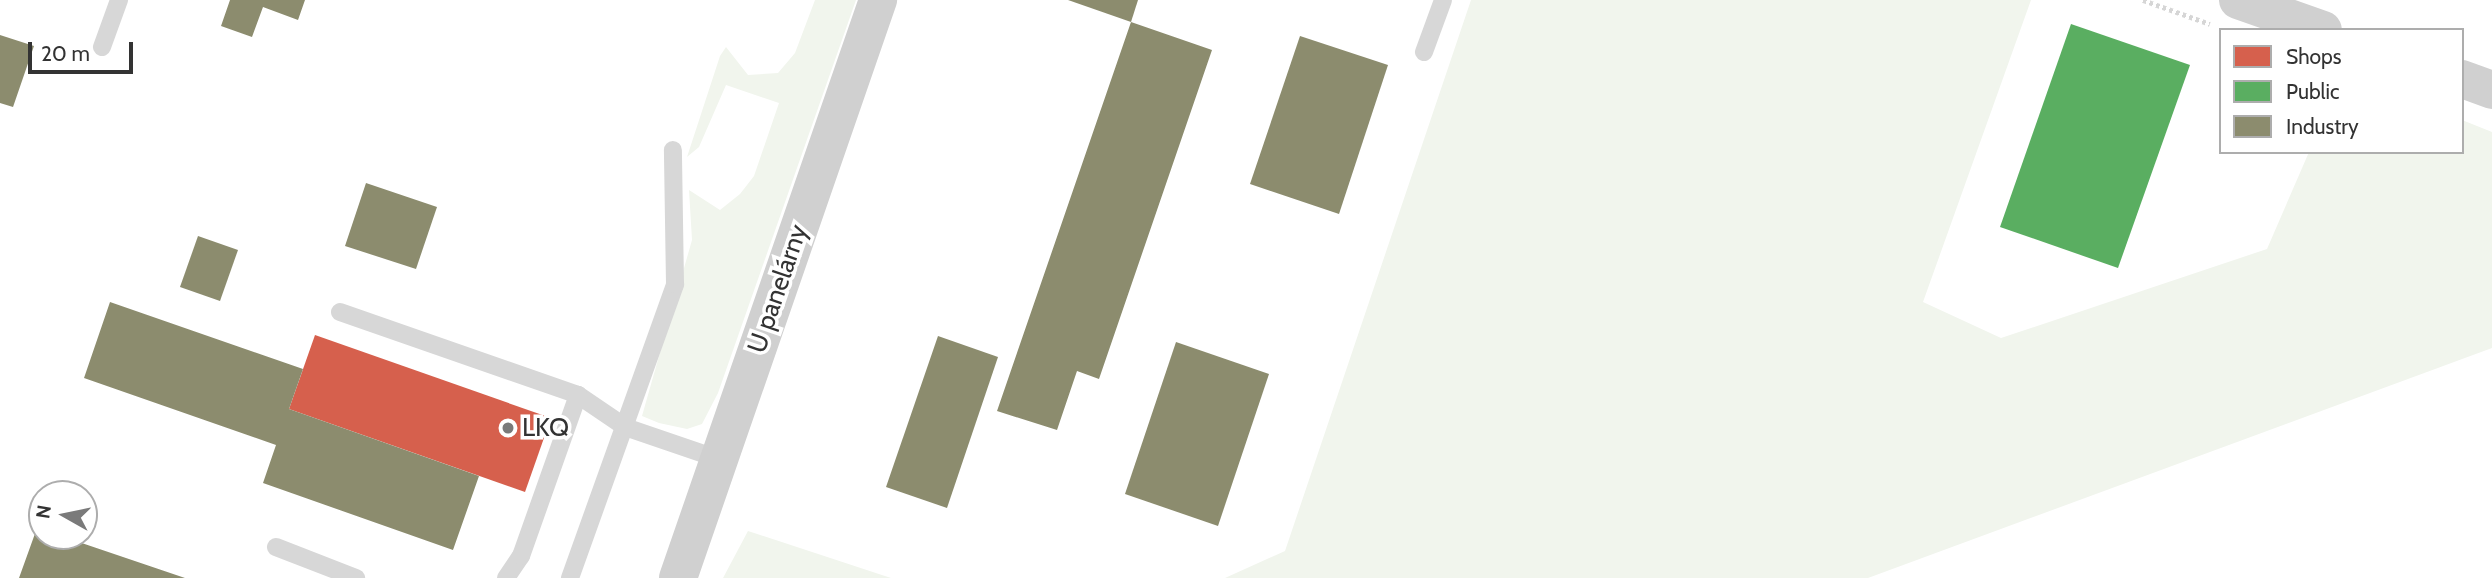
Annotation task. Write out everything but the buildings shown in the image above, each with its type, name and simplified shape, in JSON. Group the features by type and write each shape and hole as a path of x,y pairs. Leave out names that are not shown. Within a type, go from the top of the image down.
{"street":[{"name":"U panelárny","path":"678,578 878,0"},
{"path":"2227,13 2312,28"},
{"path":"2464,80 2492,90"}],"lane":[{"path":"102,47 119,0"},
{"path":"1424,52 1443,0"},
{"path":"570,578 676,284 673,150"},
{"path":"340,312 578,396 625,427 719,459"},
{"path":"506,578 521,556 578,396"},
{"path":"276,547 356,578"}],"path":[{"path":"2143,0 2227,13"}],"shaded area":[{"path":"815,0 856,0 718,393 702,424 687,429 659,423 642,416 692,240 689,190 720,210 740,194 754,176 779,103 726,85 699,147 687,157 720,56 726,47 748,75 778,73 795,53"},
{"path":"1471,0 2031,0 1923,302 2001,338 2267,249 2308,154 2464,154 2464,121 2492,132 2492,348 1868,578 1225,578 1285,551"},
{"path":"748,531 891,578 723,578"}],"place":[{"name":"LKQ","path":"508,428"}]}
